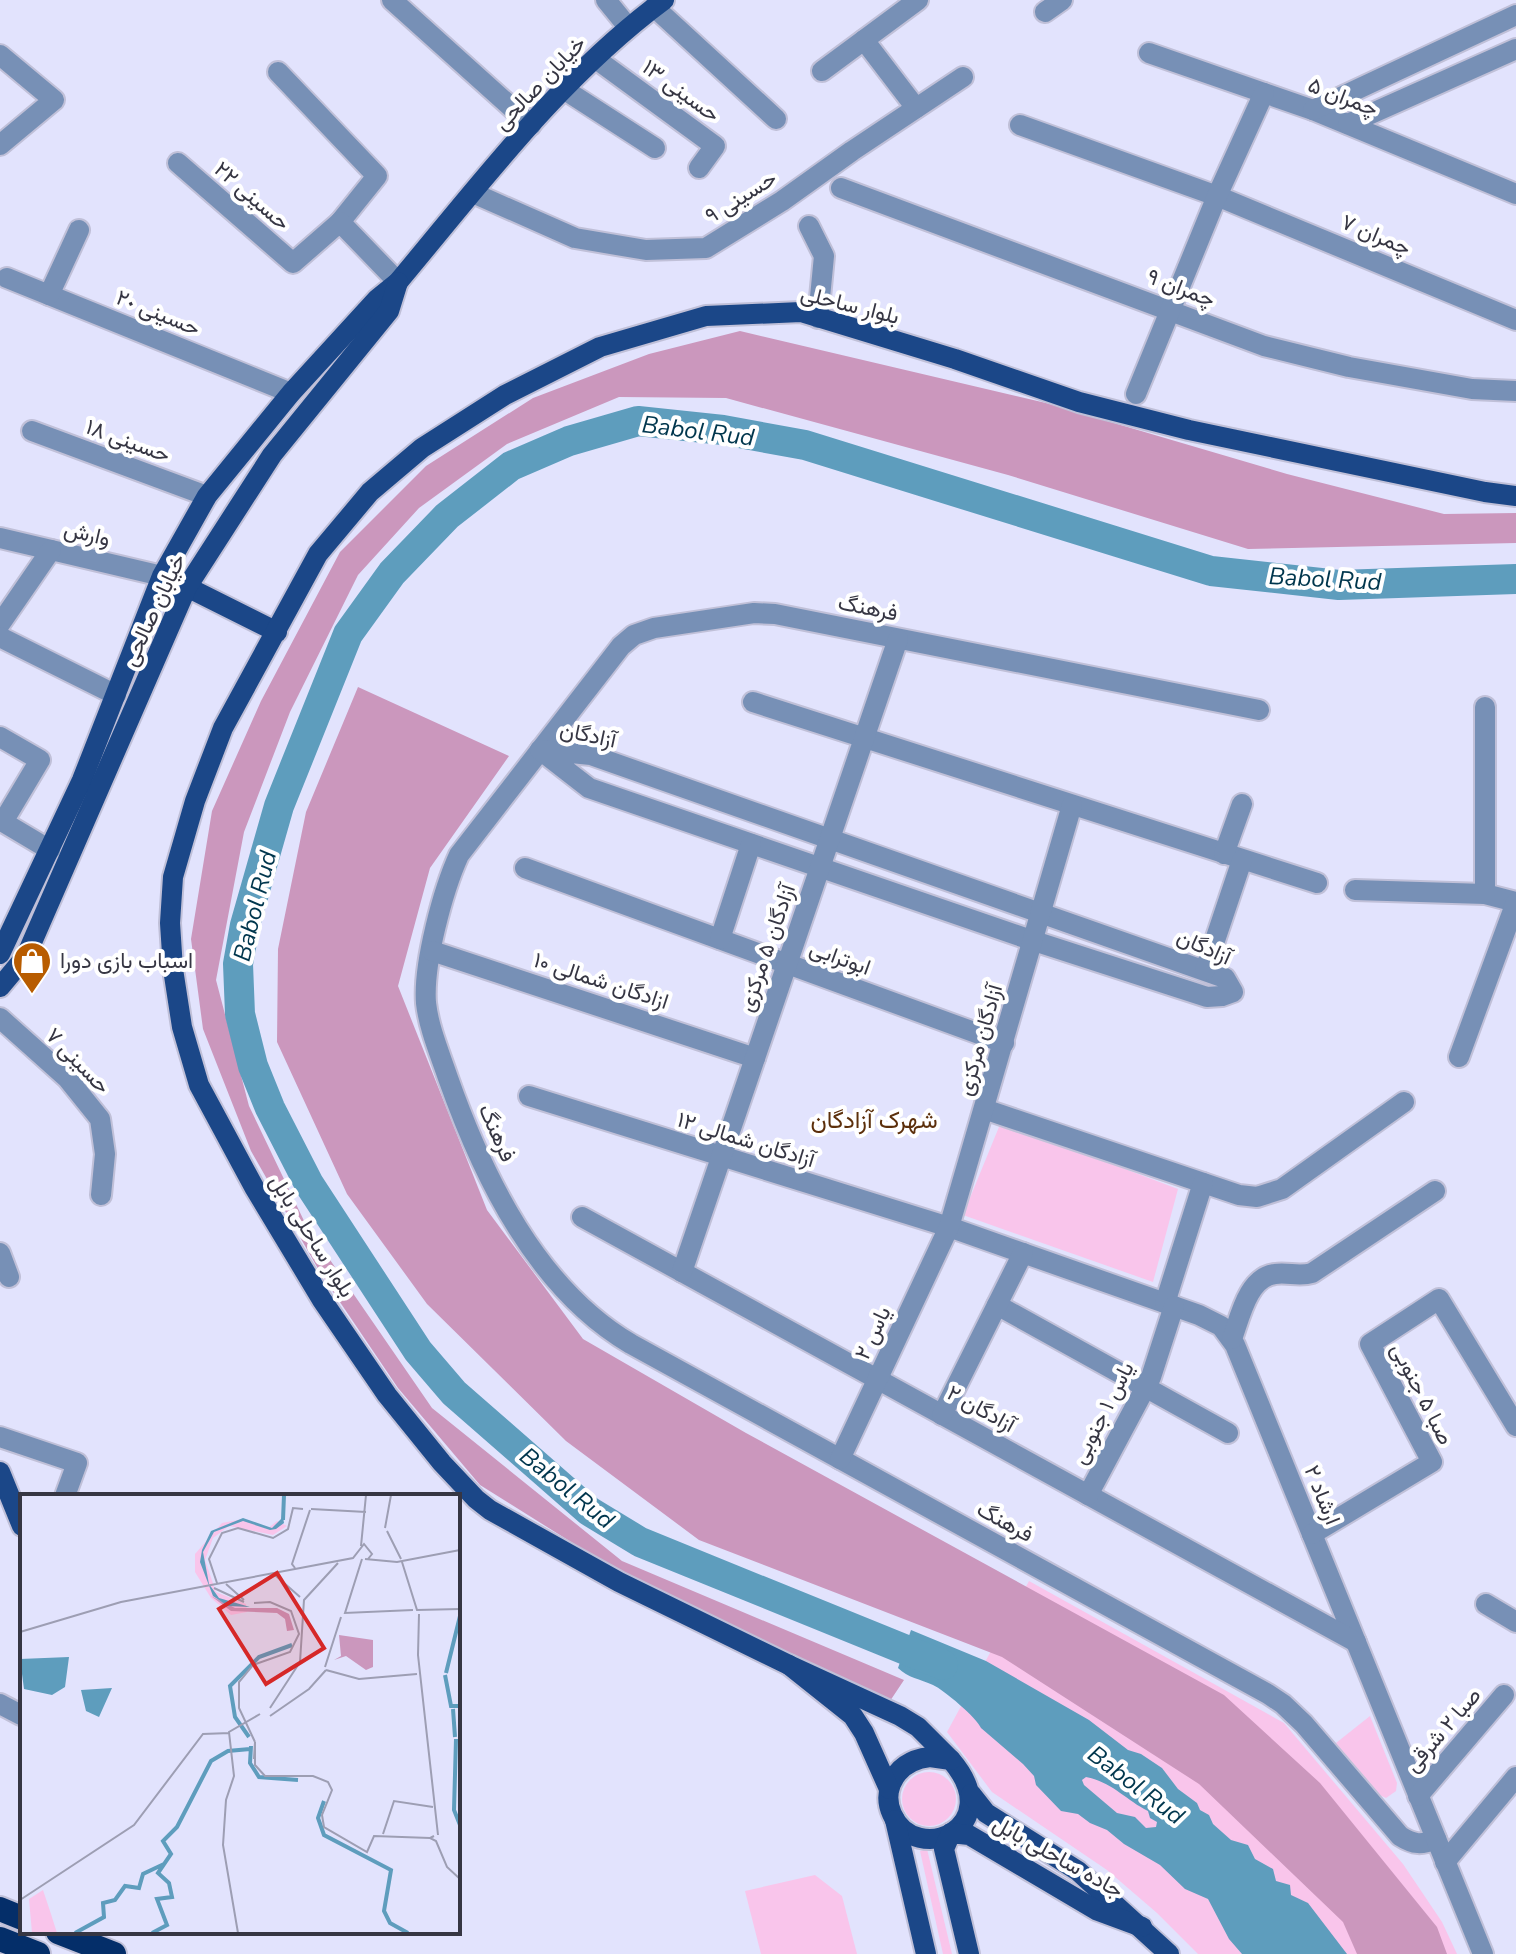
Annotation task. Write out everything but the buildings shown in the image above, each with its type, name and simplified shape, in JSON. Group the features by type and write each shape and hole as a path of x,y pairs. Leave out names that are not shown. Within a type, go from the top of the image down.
{"highway":[{"path":"69,1935 114,1954"},
{"path":"0,1939 38,1954"}],"main road":[{"name":"خيابان صالحی","path":"0,954 50,850 116,695 162,576 207,496 291,393 377,299 398,282 531,125 628,27 659,4"},
{"name":"خيابان صالحی","path":"0,987 26,956 187,587 272,455 389,311 398,282"},
{"name":"بلوار ساحلی","path":"277,632 318,554 370,492 422,448 505,395 600,347 706,316 801,312 955,359 1079,402 1204,433 1516,496"},
{"path":"187,587 277,632"},
{"name":"بلوار ساحلی بابل","path":"277,632 223,728 195,801 173,877 170,923 173,969 182,1027 199,1085 254,1187 330,1312 387,1395 442,1463 476,1499 490,1510 619,1582 789,1665"},
{"path":"0,1472 20,1521"},
{"path":"789,1665 900,1716 927,1735 963,1773 971,1794 967,1817 951,1833 944,1849 969,1954"},
{"path":"789,1665 853,1716 864,1733 889,1789 889,1806 895,1820 926,1954"},
{"path":"889,1789 901,1768 914,1760 930,1757 951,1760"},
{"name":"جاده ساحلی بابل","path":"971,1794 986,1813 1078,1871 1169,1954"},
{"path":"895,1820 906,1832 921,1838 937,1839 951,1833"},
{"name":"جاده ساحلی بابل","path":"951,1833 969,1835 1096,1910 1142,1927"}],"street":[{"path":"392,0 531,125"},
{"path":"606,0 628,27"},
{"path":"822,71 918,0"},
{"path":"1045,12 1062,0"},
{"path":"659,4 776,119"},
{"path":"1313,110 1516,15"},
{"path":"864,40 916,108"},
{"path":"1348,124 1516,49"},
{"name":"چمران ۵","path":"1149,53 1313,110 1516,194"},
{"path":"0,55 54,100 0,145"},
{"name":"حسینی ۱۳","path":"596,59 715,146 699,168"},
{"path":"278,72 377,176 340,222 398,282"},
{"name":"حسینی ٩","path":"473,193 575,238 646,250 706,248 782,201 963,77"},
{"path":"565,90 655,148"},
{"path":"1136,394 1217,196 1264,93"},
{"name":"چمران ۷","path":"1020,125 1217,196 1516,320"},
{"name":"حسینی ۲۲","path":"178,163 293,263 340,222"},
{"name":"چمران ۹","path":"841,188 1264,346 1349,367 1472,389 1516,391"},
{"path":"809,226 824,256 818,318"},
{"path":"49,295 79,230"},
{"name":"حسینی ٢٠","path":"7,278 291,393"},
{"name":"حسینی ۱۸","path":"32,431 207,496"},
{"name":"وارش","path":"0,538 162,576"},
{"path":"0,624 51,550"},
{"name":"فرهنگ","path":"1259,710 763,613 642,632 621,646 459,855 446,889 432,951 426,994 429,1018 464,1121 489,1176 540,1259 569,1292 615,1334 1268,1694 1304,1724 1400,1836 1411,1843 1423,1844 1436,1839"},
{"path":"0,637 116,695"},
{"name":"آزادگان ۵ مرکزی","path":"682,1272 898,639"},
{"path":"753,702 1317,883"},
{"path":"1485,707 1485,894"},
{"path":"0,737 40,760 2,825 50,850"},
{"name":"آزادگان","path":"540,750 591,755 1042,912 1225,978 1233,992 1207,997 589,788 540,750"},
{"path":"1205,970 1233,857 1242,804"},
{"name":"آزادگان مرکزی","path":"949,1227 1072,805"},
{"path":"720,939 751,844"},
{"name":"ابوترابی","path":"525,868 1004,1043"},
{"path":"1355,890 1485,894 1516,902 1459,1057"},
{"name":"ازادگان شمالی ۱۰","path":"432,951 755,1058"},
{"name":"حسینی ۷","path":"0,1018 67,1078 100,1119 105,1154 101,1195"},
{"name":"آزادگان شمالی ۱۲","path":"529,1096 949,1227"},
{"path":"984,1109 1249,1197 1273,1193 1404,1102"},
{"name":"یاس ۱ جنوبی","path":"1088,1495 1146,1388 1203,1183"},
{"path":"949,1227 1170,1304 1214,1322 1232,1339 1258,1281 1272,1274 1301,1276 1312,1273 1435,1191"},
{"name":"آزادگان ۲","path":"582,1217 1356,1642"},
{"name":"یاس ۲","path":"840,1459 949,1227"},
{"path":"0,1253 9,1277"},
{"path":"942,1415 1023,1253"},
{"name":"صبا ۵ جنوبی","path":"1312,1534 1432,1462 1370,1344 1439,1299 1516,1426"},
{"path":"997,1305 1228,1433"},
{"name":"ارشاد ۲","path":"1232,1339 1483,1954"},
{"path":"0,1437 77,1463 66,1494"},
{"path":"1486,1604 1516,1622"},
{"name":"صبا ۲ شرقی","path":"1418,1796 1504,1695"},
{"path":"0,1704 20,1714"},
{"path":"1445,1862 1516,1777"}],"shaded area":[{"path":"740,331 1046,403 1287,474 1444,514 1516,513 1516,543 1248,549 1008,475 726,398 619,397 507,444 419,508 358,575 290,712 244,832 216,980 249,1106 306,1225 432,1408 622,1561 904,1680 890,1701 619,1572 480,1485 398,1388 321,1274 251,1151 203,1029 191,939 212,811 261,701 340,552 426,466 533,398 649,354"},
{"path":"358,687 509,756 430,868 398,986 487,1210 583,1339 746,1433 1224,1695 1320,1783 1437,1927 1447,1954 1357,1954 1343,1922 1199,1784 1002,1657 699,1540 566,1441 427,1304 347,1194 277,1042 278,949 306,812"},
{"path":"1001,1122 1178,1189 1153,1282 963,1215"},
{"path":"1029,1581 1284,1723 1403,1864 1442,1922 1457,1954 1198,1954 1107,1870 992,1792 947,1732"},
{"path":"1370,1716 1397,1783 1396,1791 1386,1798 1375,1793 1336,1743"},
{"path":"929,1772 948,1780 956,1799 948,1818 929,1826 910,1818 902,1799 910,1780"},
{"path":"927,1849 952,1954 943,1954 920,1851"},
{"path":"815,1875 842,1896 857,1954 761,1954 745,1891"}],"water":[{"path":"911,1630 986,1661 1089,1720 1128,1750 1141,1754 1162,1768 1178,1789 1209,1815 1213,1824 1231,1840 1248,1845 1255,1859 1273,1869 1276,1881 1290,1885 1291,1895 1308,1903 1347,1954 1242,1954 1229,1939 1208,1899 1185,1889 1160,1865 1107,1830 1078,1814 1061,1811 1036,1785 1034,1776 1023,1764 981,1728 960,1705 938,1688 898,1668","holes":["1086,1777 1095,1779 1148,1811 1150,1818 1157,1822 1156,1827 1146,1828 1135,1817 1117,1813 1082,1780"]}],"waterway":[{"name":"Babol Rud","path":"943,1665 640,1542 589,1511 454,1393 418,1351 309,1184 270,1108 253,1066 240,1014 238,964 245,925 279,806 348,634 392,573 447,516 511,466 569,441 638,421 723,430 805,445 1211,571 1339,585 1516,579"}],"place":[{"name":"اسباب بازی دورا","path":"32,995"}],"district":[{"name":"شهرک آزادگان","path":"874,1120"}]}
